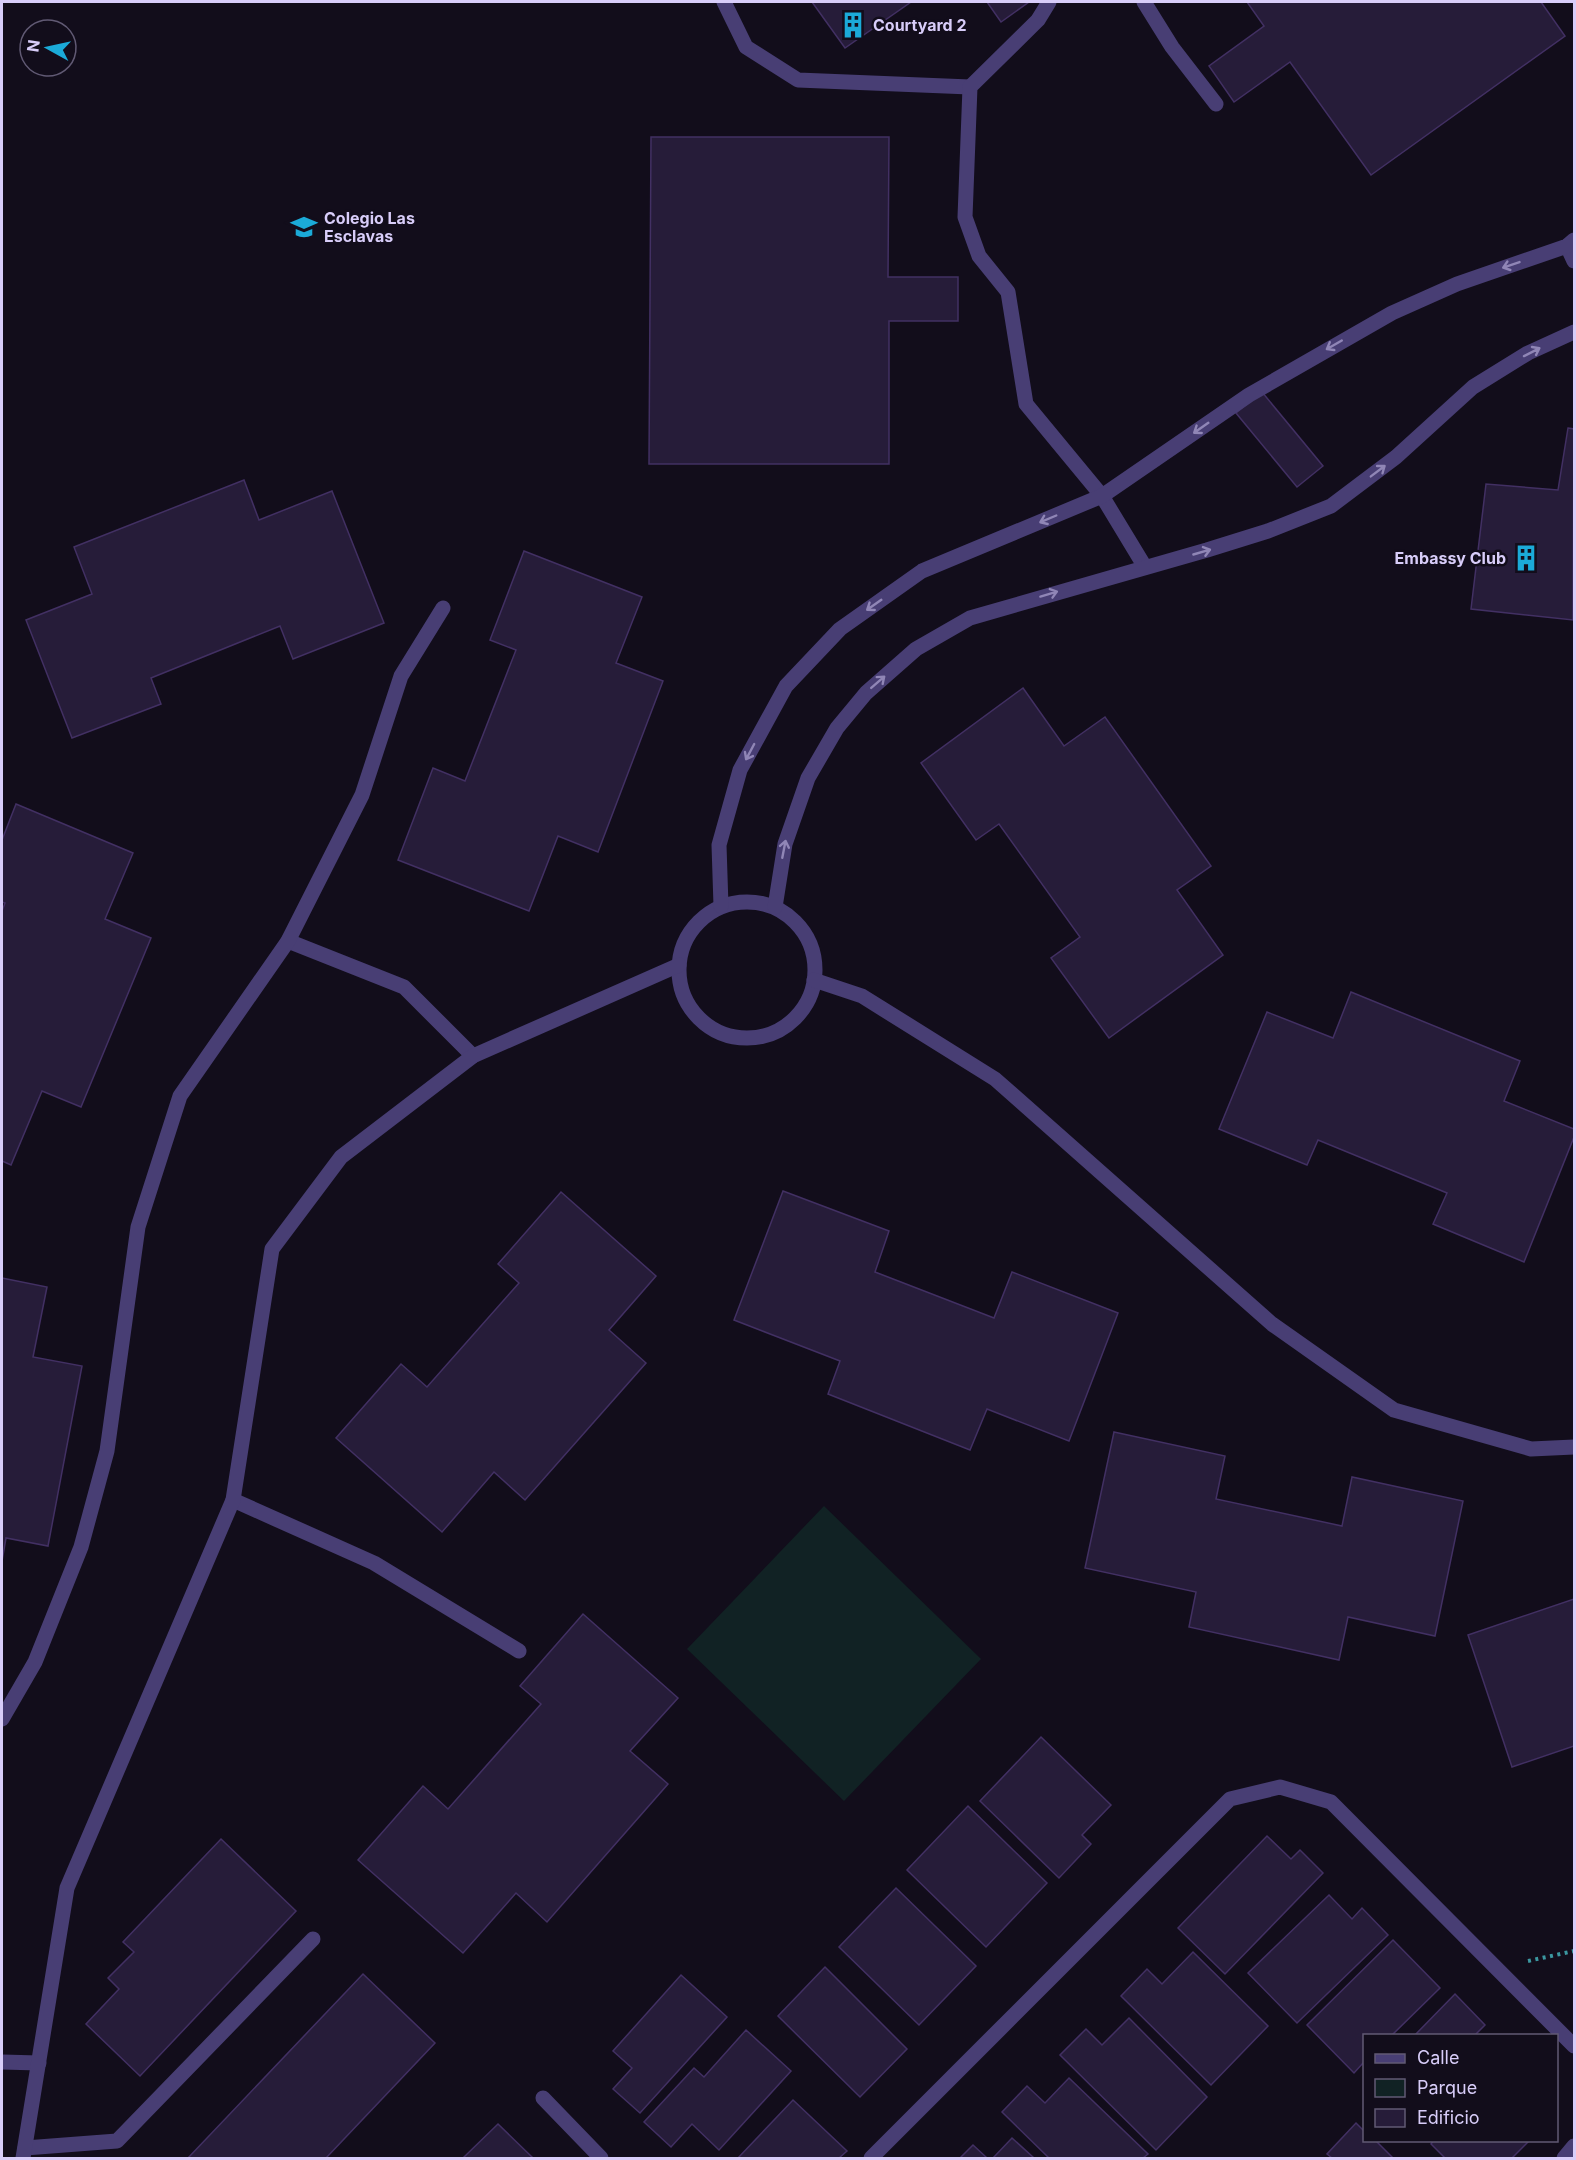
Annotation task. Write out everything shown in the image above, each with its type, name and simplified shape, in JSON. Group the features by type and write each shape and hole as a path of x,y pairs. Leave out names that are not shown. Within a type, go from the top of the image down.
{"street":[{"path":"724,2 746,47 798,80 970,87"},
{"path":"1049,2 1038,20 970,87 965,217 979,256 1008,292 1026,404 1102,496 1145,567"},
{"path":"1144,2 1172,47 1216,104"},
{"path":"721,906 719,845 740,770 786,686 840,629 922,571 1102,496 1249,394 1392,312 1457,284 1571,243 1575,261"},
{"path":"775,907 785,844 808,778 837,728 866,693 916,649 970,618 1268,531 1331,506 1396,457 1473,387 1528,353 1575,332"},
{"path":"2,1719 34,1662 81,1547 106,1451 138,1227 180,1096 288,941 362,795 401,676 443,608"},
{"path":"748,901 775,907 790,917 811,945 815,962 814,980 806,1003 792,1021 773,1033 750,1039 728,1036 707,1026 690,1010 681,989 679,965 682,947 691,930 704,916 721,906 748,901"},
{"path":"288,941 404,987 473,1056"},
{"path":"313,1939 117,2140 24,2153 67,1888 233,1500 272,1249 341,1157 473,1056 679,965"},
{"path":"814,980 862,996 995,1079 1272,1324 1394,1410 1531,1449 1575,1447"},
{"path":"233,1500 374,1563 519,1651"},
{"path":"871,2158 1230,1799 1280,1787 1330,1802 1575,2046"},
{"path":"2,2062 39,2063"},
{"path":"543,2098 601,2158"},
{"path":"1564,2158 1575,2146"}],"path":[{"path":"1497,1969 1575,1951"}],"green space":[{"path":"824,1506 981,1659 844,1801 687,1649"}],"building":[{"name":"Courtyard 2","path":"812,2 911,2 845,48"},
{"name":"Courtyard 2","path":"987,2 1029,2 1001,22"},
{"path":"1247,2 1541,2 1565,36 1371,175 1290,62 1234,102 1209,66 1264,26"},
{"path":"651,137 889,137 888,277 958,277 958,321 889,321 889,464 649,464"},
{"path":"1262,392 1323,466 1297,487 1236,413"},
{"name":"Embassy Club","path":"1568,428 1574,429 1573,620 1471,609 1486,484 1558,490"},
{"path":"244,480 259,520 332,491 384,623 293,659 280,626 151,678 161,704 72,738 26,620 92,594 74,547"},
{"path":"524,551 642,597 616,663 663,681 598,852 558,836 529,911 398,860 433,768 465,781 516,650 490,640"},
{"path":"1023,688 1064,746 1105,717 1211,866 1177,890 1223,955 1109,1038 1051,958 1080,937 999,824 976,840 921,763"},
{"path":"16,804 133,853 105,919 151,938 81,1107 42,1091 11,1165 2,1161 2,911 5,903 2,902 2,840"},
{"path":"1351,992 1520,1061 1504,1101 1574,1129 1574,1137 1524,1262 1433,1224 1447,1193 1318,1140 1307,1165 1219,1129 1267,1012 1333,1038"},
{"path":"783,1191 889,1231 875,1272 994,1318 1012,1272 1118,1313 1069,1441 987,1409 970,1450 828,1394 840,1361 734,1320"},
{"path":"561,1192 656,1276 609,1330 646,1363 525,1500 494,1472 442,1532 336,1438 401,1364 427,1387 519,1283 498,1264"},
{"path":"2,1278 47,1287 33,1357 82,1366 48,1546 6,1538 2,1561"},
{"path":"1114,1432 1225,1456 1216,1499 1342,1526 1352,1477 1463,1501 1435,1636 1348,1617 1339,1660 1189,1627 1196,1592 1085,1568"},
{"path":"1574,1599 1574,1746 1512,1767 1468,1635"},
{"path":"583,1614 678,1698 630,1751 668,1784 547,1922 516,1893 463,1953 358,1860 423,1786 448,1809 541,1704 520,1686"},
{"path":"1041,1737 1111,1805 1082,1835 1091,1844 1059,1878 980,1801"},
{"path":"968,1806 1047,1883 986,1947 907,1870"},
{"path":"1267,1836 1291,1859 1300,1850 1323,1873 1225,1974 1178,1928"},
{"path":"221,1839 296,1911 140,2076 86,2024 119,1989 108,1978 134,1952 123,1942"},
{"path":"896,1888 976,1966 919,2025 839,1947"},
{"path":"1329,1895 1352,1919 1362,1908 1388,1935 1297,2023 1248,1973"},
{"path":"1393,1940 1440,1988 1393,2034 1363,2034 1363,2063 1354,2073 1307,2025"},
{"path":"1193,1952 1268,2026 1211,2085 1121,1996 1147,1969 1162,1984"},
{"path":"825,1967 907,2049 860,2097 778,2016"},
{"path":"363,1974 435,2043 326,2158 188,2158"},
{"path":"681,1975 727,2017 640,2113 613,2089 632,2068 613,2051"},
{"path":"1455,1994 1485,2025 1476,2034 1416,2034"},
{"path":"1129,2018 1207,2097 1156,2150 1060,2055 1086,2029 1102,2045"},
{"path":"746,2030 791,2071 719,2150 692,2124 671,2147 644,2122 694,2068 704,2077"},
{"path":"1069,2078 1148,2154 1143,2158 1049,2158 1002,2112 1027,2086 1045,2103"},
{"path":"793,2100 847,2151 839,2158 738,2158"},
{"path":"1356,2123 1363,2130 1363,2142 1377,2142 1393,2158 1332,2158 1327,2154"},
{"path":"498,2124 533,2158 463,2158"},
{"path":"1012,2138 1034,2158 993,2158"},
{"path":"1432,2142 1528,2142 1512,2158 1445,2158 1431,2144"},
{"path":"973,2145 987,2158 960,2158"}],"place":[{"name":"Courtyard 2","path":"853,25"},
{"name":"Colegio Las Esclavas","path":"304,227"},
{"name":"Embassy Club","path":"1526,558"}]}
